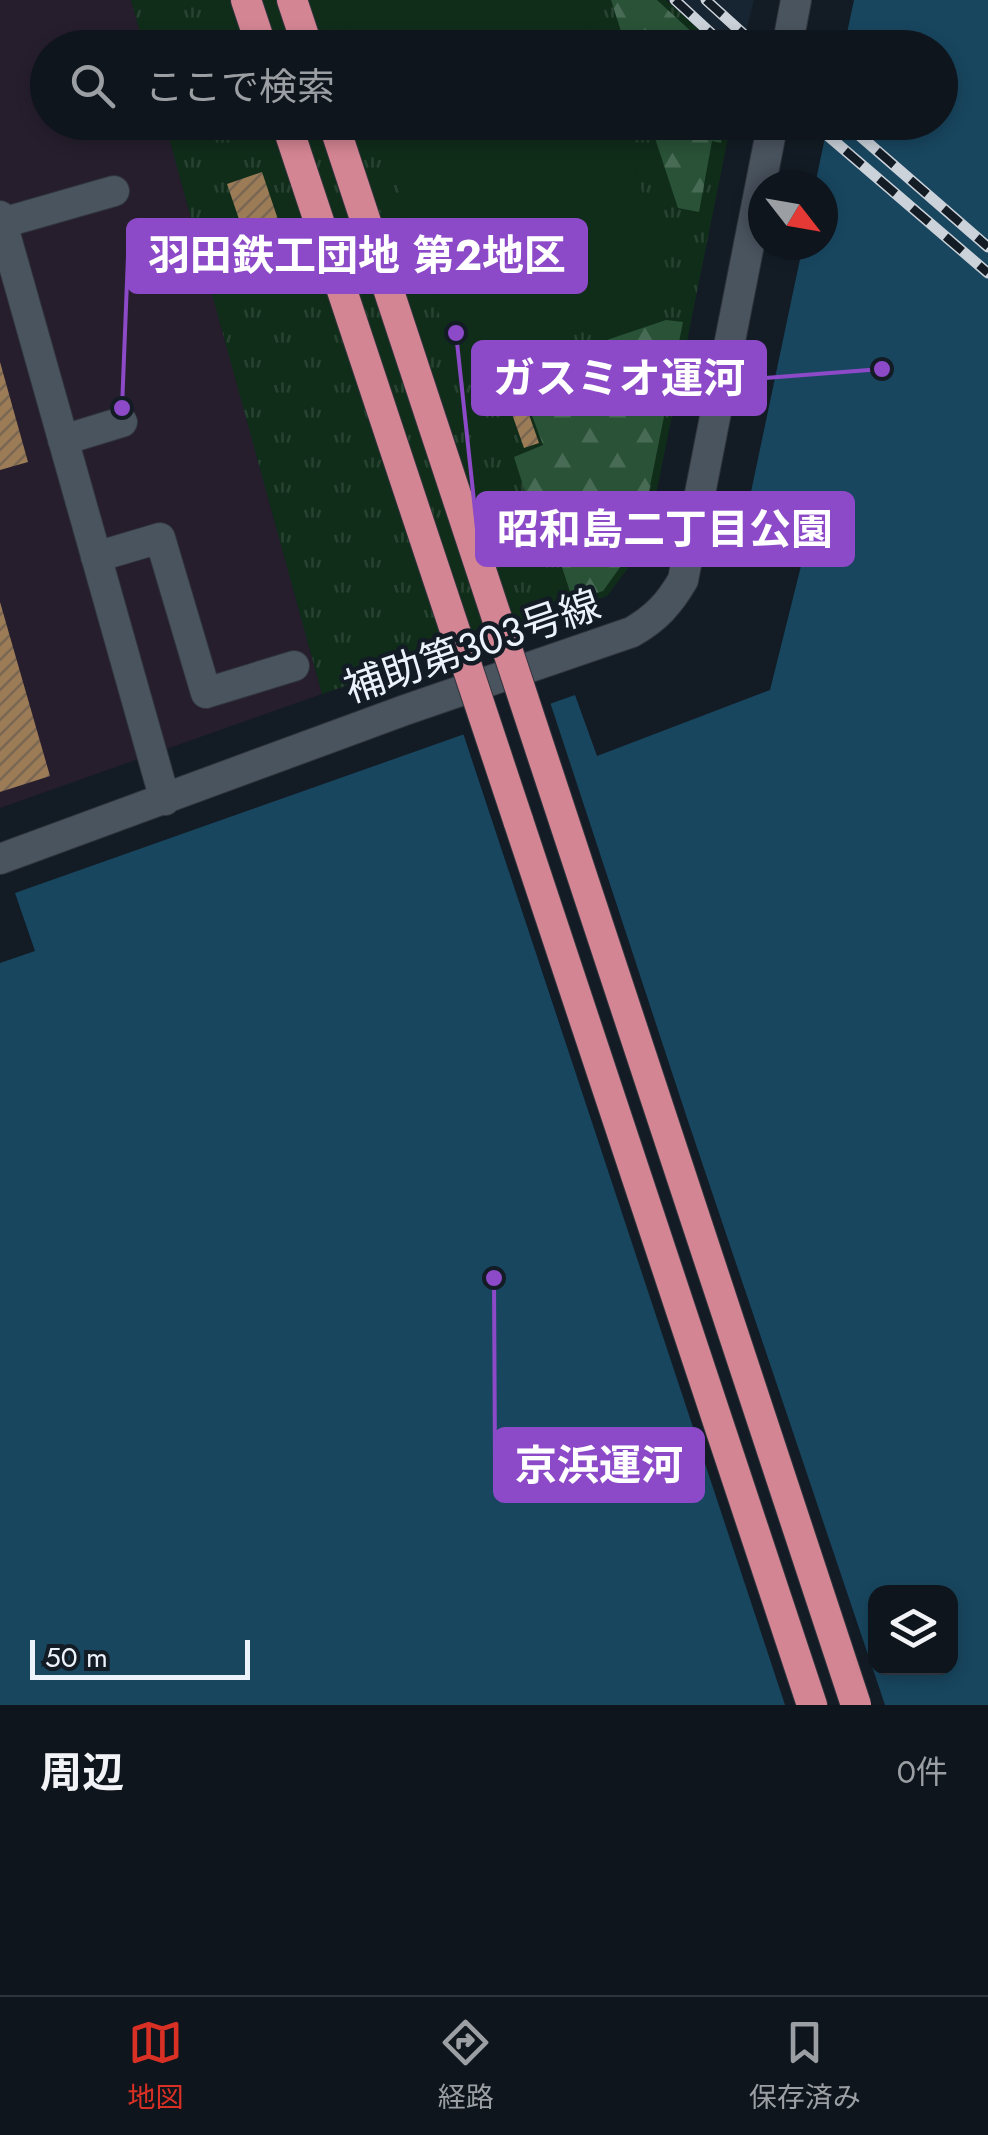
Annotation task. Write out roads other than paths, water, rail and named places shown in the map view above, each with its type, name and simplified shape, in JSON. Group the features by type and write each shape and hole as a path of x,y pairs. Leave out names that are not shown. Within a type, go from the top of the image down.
{"highway":[{"path":"246,0 256,30"},
{"path":"292,0 302,30"},
{"path":"292,140 812,1705"},
{"path":"338,140 856,1705"}],"street":[{"path":"790,30 796,0"},
{"name":"補助第303号線","path":"0,860 405,710 632,632 654,619 683,580 769,140"},
{"path":"114,191 1,220 165,800"},
{"path":"63,440 122,422"},
{"path":"96,558 160,538 206,693 294,666"}],"water":[{"path":"854,0 988,0 988,1705 0,1705 0,963 35,951 15,893 575,695 597,756 770,690 815,510 751,492 800,260 838,260 838,170 818,170 824,140 958,140 958,30 848,30"}],"railway":[{"path":"675,0 708,30"},
{"path":"706,0 739,30"},
{"path":"833,140 988,273"},
{"path":"865,140 988,247"}],"place":[{"name":"昭和島二丁目公園","path":"456,333"},
{"name":"ガスミオ運河","path":"882,369"},
{"name":"羽田鉄工団地 第2地区","path":"122,408"},
{"name":"京浜運河","path":"494,1278"}]}
